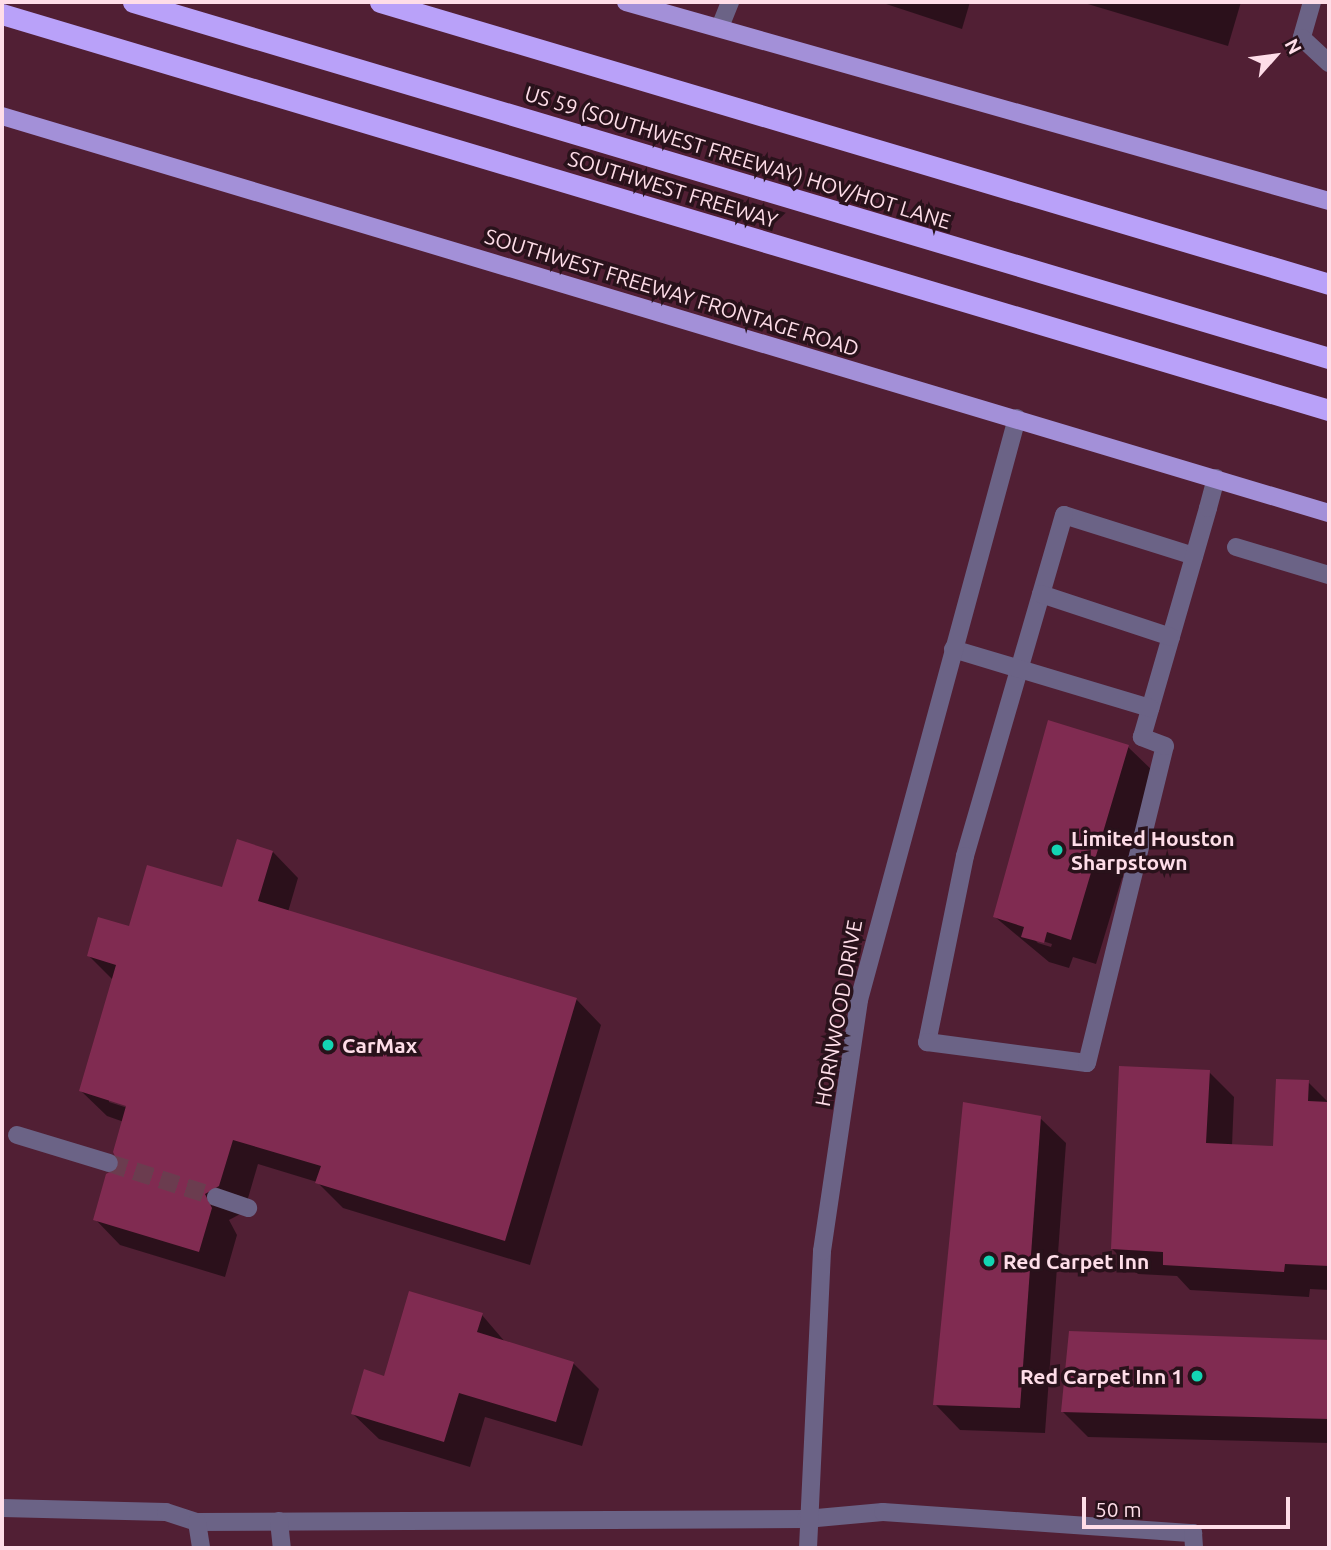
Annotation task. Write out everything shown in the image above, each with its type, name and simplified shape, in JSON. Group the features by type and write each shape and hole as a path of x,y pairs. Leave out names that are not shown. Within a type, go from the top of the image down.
{"highway":[{"name":"US 59 (SOUTHWEST FREEWAY) HOV/HOT LANE","path":"133,2 1329,358"},
{"path":"380,2 1329,284"},
{"name":"SOUTHWEST FREEWAY","path":"2,14 1329,410"}],"main road":[{"path":"626,2 660,6 720,27 1329,201"},
{"name":"SOUTHWEST FREEWAY FRONTAGE ROAD","path":"2,116 1329,513"}],"street":[{"path":"720,27 730,2"},
{"path":"1312,2 1302,38 1329,63"},
{"name":"HORNWOOD DRIVE","path":"808,1548 806,1519 822,1251 859,1000 1017,418"},
{"path":"1194,556 1064,514 965,856 927,1042 1087,1063 1165,746 1142,737 1171,637 1194,556 1216,478"},
{"path":"1236,547 1329,575"},
{"path":"1041,594 1171,637"},
{"path":"953,649 1150,708"},
{"path":"18,1136 109,1163"},
{"path":"216,1197 248,1208"},
{"path":"2,1508 166,1512 197,1522 806,1519 883,1512 1193,1533 1194,1548"},
{"path":"279,1521 282,1548"},
{"path":"197,1522 201,1548"}],"building":[{"path":"1048,720 1129,745 1071,940 1047,932 1044,943 1021,937 1024,927 993,917"},
{"name":"CarMax","path":"237,839 273,851 258,901 577,998 505,1241 315,1183 321,1166 233,1140 219,1186 205,1194 212,1208 199,1252 93,1220 106,1174 120,1166 113,1152 126,1106 79,1091 116,965 87,956 98,917 129,926 147,865 222,887"},
{"path":"1119,1066 1210,1070 1206,1143 1273,1146 1276,1079 1309,1080 1308,1101 1329,1102 1329,1266 1285,1264 1284,1272 1163,1265 1163,1252 1111,1249"},
{"name":"Red Carpet Inn","path":"963,1102 1041,1116 1020,1408 933,1405"},
{"path":"409,1291 483,1313 477,1332 574,1362 556,1422 459,1393 444,1442 351,1414 364,1369 384,1376"},
{"name":"Red Carpet Inn 1","path":"1069,1331 1329,1340 1329,1419 1061,1412"}],"tunnel":[{"path":"109,1163 216,1197"}],"place":[{"name":"Limited Houston Sharpstown","path":"1057,850"},
{"name":"CarMax","path":"328,1045"},
{"name":"Red Carpet Inn","path":"989,1261"},
{"name":"Red Carpet Inn 1","path":"1197,1376"}]}
